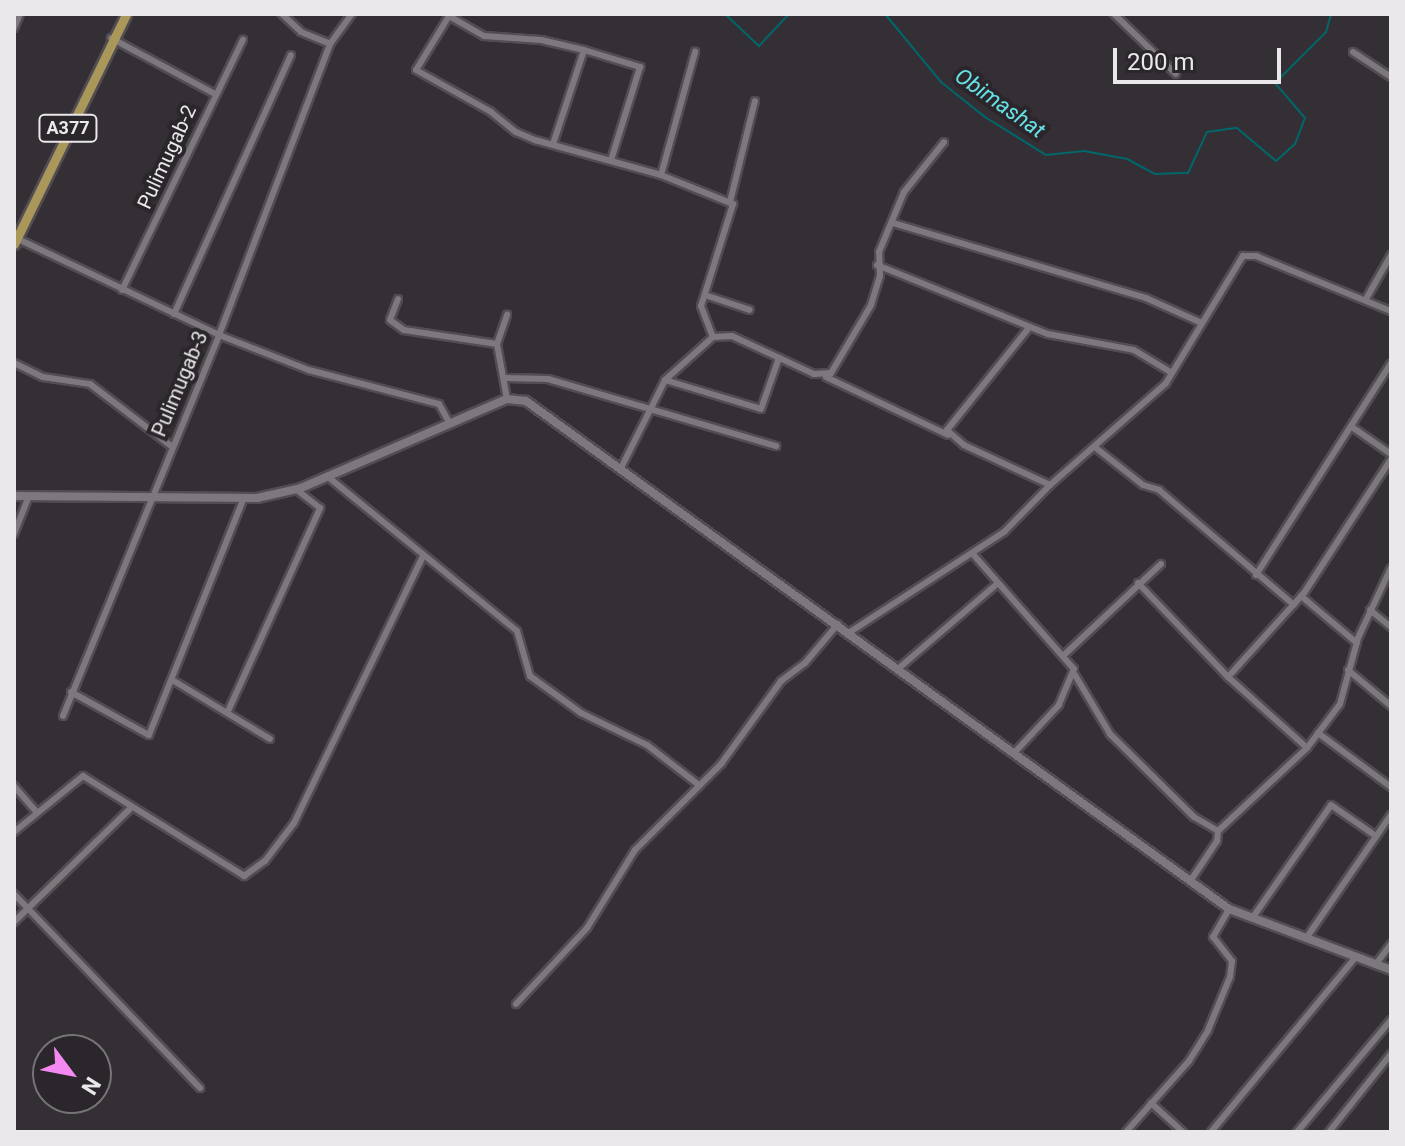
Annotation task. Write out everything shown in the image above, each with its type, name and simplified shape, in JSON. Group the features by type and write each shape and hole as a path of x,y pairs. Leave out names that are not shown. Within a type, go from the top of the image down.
{"main road":[{"name":"A377","path":"15,240 124,15"},
{"path":"14,496 243,500 296,489 507,399 526,401 850,632 1229,909 1391,970"}],"street":[{"path":"14,28 20,14"},
{"path":"282,14 301,32 330,44 352,14"},
{"path":"1114,14 1176,74"},
{"path":"611,160 640,67 541,40 484,36 448,15 416,70 491,112 516,132 661,175 730,202 734,207 705,295 701,317 713,337"},
{"path":"111,38 215,94"},
{"name":"Pulimugab-2","path":"122,290 243,40"},
{"name":"Pulimugab-3","path":"63,716 149,499 219,335 326,63 330,44"},
{"path":"553,144 584,50"},
{"path":"661,175 695,52"},
{"path":"1353,52 1391,77"},
{"path":"174,314 291,55"},
{"path":"730,202 755,101"},
{"path":"826,377 871,305 880,276 877,265 904,192 944,142"},
{"path":"893,223 1146,298 1202,323"},
{"path":"15,240 219,335 309,370 439,404 450,424"},
{"path":"850,632 1004,532 1050,485 1149,403 1172,373 1239,261 1250,254 1391,311"},
{"path":"1366,299 1391,255"},
{"path":"877,265 1048,334 1134,350 1172,373"},
{"path":"705,295 750,310"},
{"path":"398,299 390,320 404,330 497,344"},
{"path":"507,315 497,344 507,399"},
{"path":"948,435 956,413 1028,329"},
{"path":"621,468 665,380 713,337 732,336 826,377 1050,485"},
{"path":"665,380 761,409 779,358"},
{"path":"14,363 43,377 90,384 171,446"},
{"path":"1256,575 1391,363"},
{"path":"505,378 548,379 776,446"},
{"path":"1228,677 1301,596 1391,457 1352,427"},
{"path":"1096,448 1143,485 1159,490 1294,605"},
{"path":"327,476 517,631 530,676 581,713 647,745 699,785"},
{"path":"229,709 320,508 296,489"},
{"path":"14,534 29,496"},
{"path":"71,692 149,735 174,681 243,500"},
{"path":"972,553 1064,655 1110,734 1194,817 1218,831"},
{"path":"14,832 83,776 244,876 265,861 294,823 423,556"},
{"path":"1064,655 1161,564"},
{"path":"1191,880 1217,841 1218,831 1307,748 1340,704 1357,643 1391,568"},
{"path":"1138,583 1228,677 1307,748"},
{"path":"899,668 997,584"},
{"path":"1301,596 1357,643"},
{"path":"1370,610 1391,627"},
{"path":"516,1004 587,928 635,850 721,764 781,681 805,663 838,624"},
{"path":"1348,670 1391,706"},
{"path":"1015,752 1059,705 1075,675"},
{"path":"174,681 229,709 270,739"},
{"path":"1318,733 1391,787"},
{"path":"14,786 37,812"},
{"path":"1253,917 1331,805 1376,836"},
{"path":"14,922 132,807"},
{"path":"1307,937 1391,815"},
{"path":"14,894 200,1088"},
{"path":"1126,1132 1208,1030 1231,969 1232,961 1213,937 1229,909"},
{"path":"1376,964 1391,944"},
{"path":"1211,1132 1356,957"},
{"path":"1297,1132 1391,1020"},
{"path":"1329,1132 1391,1054"},
{"path":"1151,1103 1183,1132"}],"waterway":[{"name":"Obimashat","path":"725,14 759,46 789,14"},
{"name":"Obimashat","path":"885,14 941,82 985,117 1046,155 1084,151 1127,159 1155,174 1188,173 1207,132 1237,128 1276,161 1295,144 1305,118 1275,83 1326,32 1331,14"}]}
